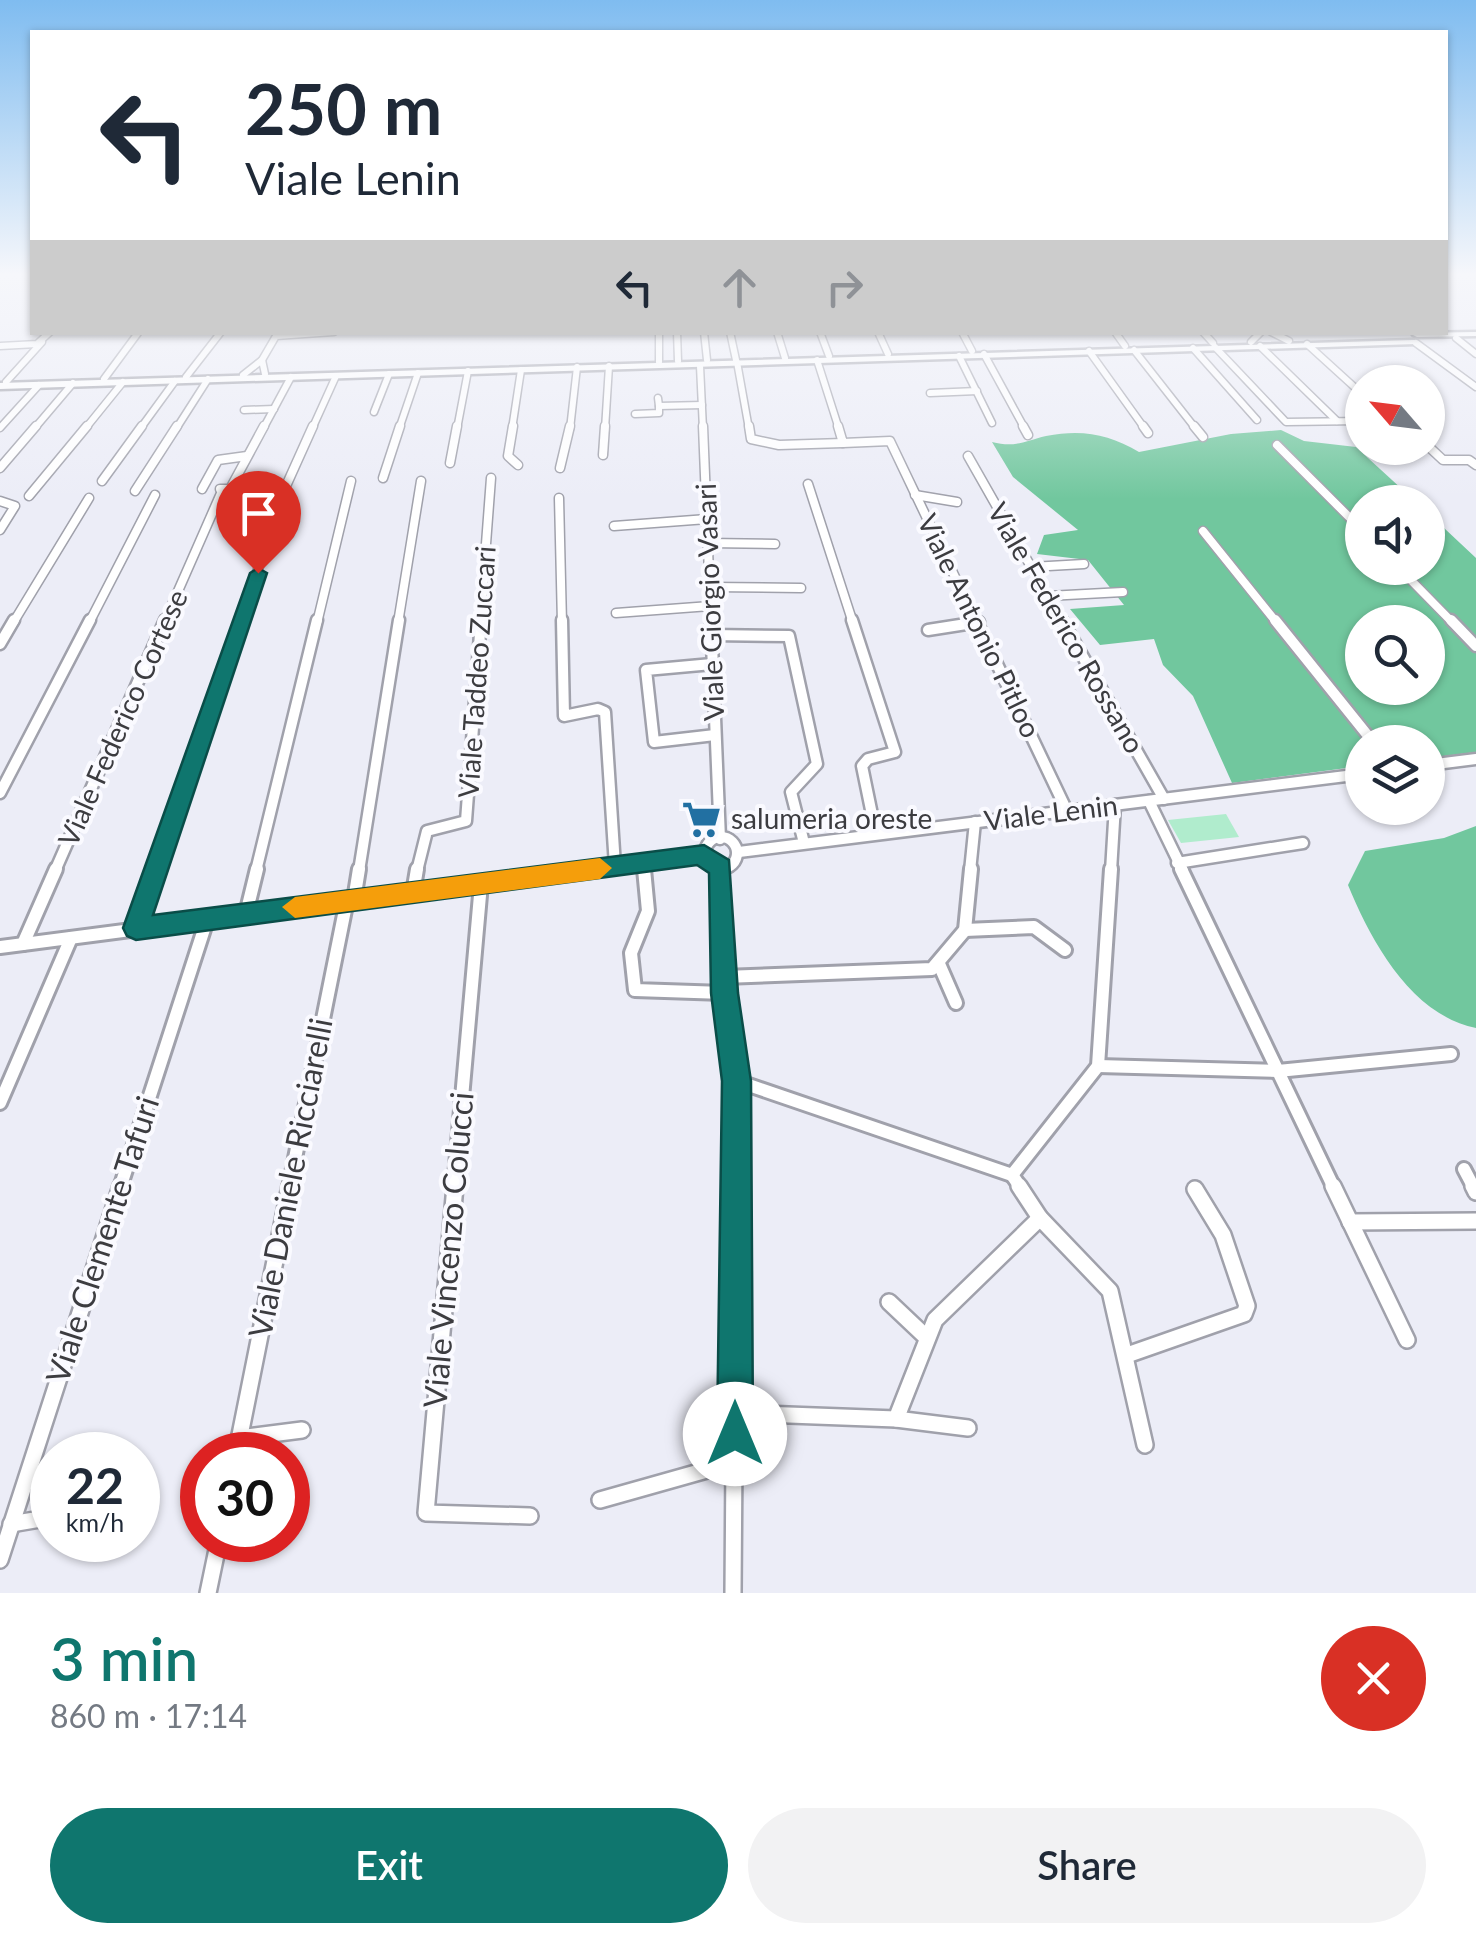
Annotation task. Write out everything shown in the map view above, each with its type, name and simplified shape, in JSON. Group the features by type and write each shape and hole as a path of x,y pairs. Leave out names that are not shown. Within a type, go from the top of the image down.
{"main road":[{"path":"2,383 520,374 578,367 1038,350"},
{"path":"736,361 1098,350"},
{"path":"2,383 701,363"}],"street":[{"path":"2,383 34,350"},
{"path":"104,379 125,350"},
{"path":"186,377 207,350"},
{"path":"243,375 268,350"},
{"path":"659,350 659,362"},
{"path":"678,350 678,361"},
{"name":"Viale Giorgio Vasari","path":"702,350 720,839"},
{"path":"734,350 751,439 780,445 843,443 817,360"},
{"path":"783,350 785,358"},
{"path":"827,350 829,356"},
{"path":"886,350 888,354"},
{"path":"1132,350 1203,437"},
{"path":"1196,350 1258,420"},
{"path":"1219,350 1286,422 1345,421"},
{"path":"1263,350 1337,421"},
{"path":"1314,350 1345,379"},
{"path":"1434,350 1476,387"},
{"path":"1089,351 1148,433"},
{"path":"984,354 1028,435"},
{"path":"959,356 992,423"},
{"path":"262,360 265,374"},
{"path":"603,455 608,366"},
{"path":"560,468 567,453 578,367"},
{"path":"450,463 468,372"},
{"path":"382,478 418,373"},
{"path":"374,412 388,374"},
{"path":"518,465 510,462 508,456 520,374"},
{"path":"136,928 286,486 336,376"},
{"path":"202,488 218,460 247,456 290,377"},
{"path":"102,482 175,380"},
{"path":"135,491 208,380"},
{"path":"29,496 123,382"},
{"path":"0,428 40,384"},
{"path":"0,468 74,384"},
{"path":"930,393 977,391"},
{"path":"635,414 659,412 658,402 702,405"},
{"path":"244,410 274,409"},
{"name":"Viale Antonio Pitloo","path":"843,443 890,442 1067,811"},
{"path":"1277,444 1345,513"},
{"name":"Viale Federico Cortese","path":"23,944 221,490 230,489 247,456"},
{"name":"Viale Federico Rossano","path":"968,456 1164,799"},
{"path":"1445,460 1470,460 1476,465"},
{"name":"Viale Taddeo Zuccari","path":"413,893 422,837 427,831 466,822 491,478"},
{"name":"Viale Daniele Ricciarelli","path":"240,1432 350,900 421,480"},
{"path":"246,914 351,482"},
{"path":"808,484 895,752 868,759 862,766 876,834"},
{"path":"0,793 155,494"},
{"path":"916,495 957,502"},
{"path":"0,644 89,498"},
{"path":"560,498 564,716 605,712 615,866"},
{"path":"0,502 15,506 0,530"},
{"path":"614,526 706,519"},
{"path":"1202,530 1359,725"},
{"path":"708,543 774,544"},
{"path":"1032,567 1084,564"},
{"path":"1416,585 1476,646"},
{"path":"710,587 801,588"},
{"path":"1048,596 1123,592"},
{"path":"616,613 710,606"},
{"path":"928,630 979,622"},
{"path":"711,635 789,636 818,764 791,792 804,843"},
{"path":"712,664 646,670 654,742 714,735"},
{"path":"1445,763 1476,759"},
{"name":"Viale Lenin","path":"738,852 1345,776"},
{"path":"1149,801 1407,1340"},
{"path":"1012,1175 1098,1066 1114,805"},
{"path":"643,863 648,911 631,953 635,990 932,969 965,930 976,822"},
{"path":"720,839 732,841 738,852 734,863 721,868 709,864 704,854 707,845 720,839"},
{"path":"1178,863 1303,844"},
{"path":"0,947 704,854"},
{"path":"721,868 724,985 737,1081 732,1593"},
{"name":"Viale Vincenzo Colucci","path":"481,884 426,1513 530,1516"},
{"name":"Viale Clemente Tafuri","path":"0,1560 207,920"},
{"path":"965,930 1034,928 1064,950"},
{"path":"0,1104 71,938"},
{"path":"940,964 956,1002"},
{"path":"1098,1066 1278,1071 1451,1054"},
{"path":"737,1081 1012,1175 1040,1218 1110,1292 1145,1445"},
{"path":"1464,1169 1476,1192"},
{"path":"1127,1355 1244,1314 1247,1306 1222,1235 1195,1189"},
{"path":"896,1419 934,1320 1040,1218"},
{"path":"1350,1222 1476,1221"},
{"path":"889,1302 926,1337"},
{"path":"735,1413 773,1418 896,1419 968,1428"},
{"path":"294,1432 302,1430"},
{"path":"600,1500 735,1462"},
{"path":"12,1524 30,1521"},
{"path":"208,1593 214,1562"}],"green space":[{"path":"1281,430 1304,441 1345,446 1345,465 1376,465 1397,485 1345,485 1345,585 1445,585 1445,529 1476,558 1476,752 1445,756 1445,725 1345,725 1345,768 1232,783 1193,696 1163,665 1154,639 1100,645 1070,609 1124,605 1088,560 1037,554 1044,535 1078,530 1013,477 992,442 1014,444 1083,433 1106,437 1139,452 1231,434"},
{"path":"1226,814 1239,837 1181,843 1168,820"},
{"path":"1476,826 1476,1028 1432,1008 1413,992 1381,951 1348,885 1365,851 1444,838"}],"slow traffic":[{"path":"295,907 600,868"}],"place":[{"name":"salumeria oreste","path":"701,819"}],"route":[{"path":"258,573 136,928 704,854 709,864 721,868 724,993 737,1081 735,1434"}]}
